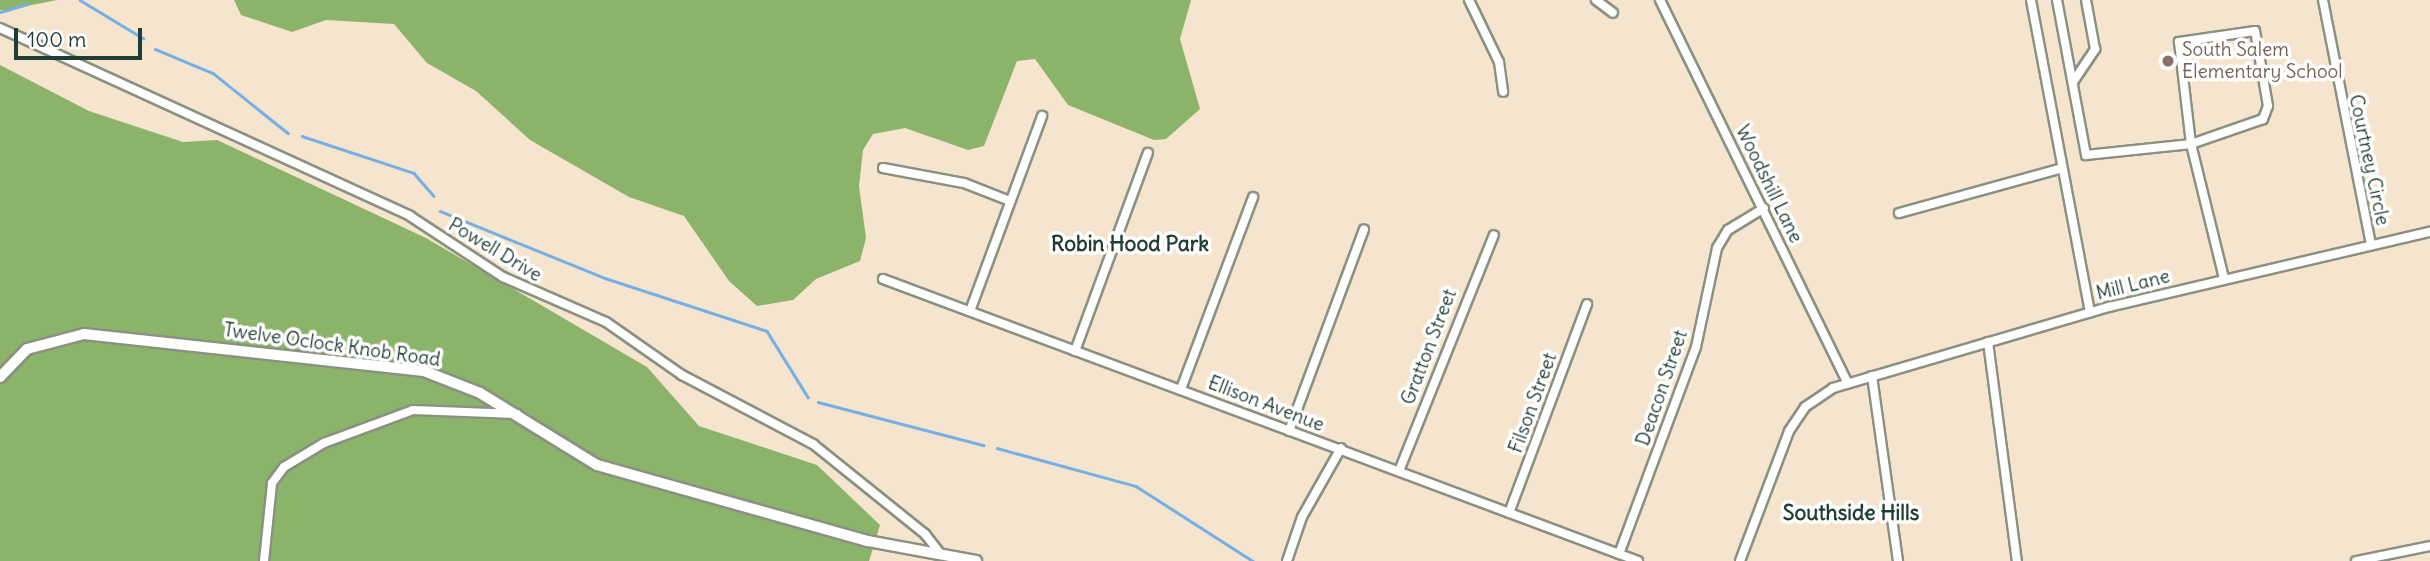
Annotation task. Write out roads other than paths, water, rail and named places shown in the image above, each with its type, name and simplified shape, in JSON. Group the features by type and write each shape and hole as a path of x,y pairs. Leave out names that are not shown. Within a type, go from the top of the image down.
{"street":[{"path":"1469,0 1499,62 1503,92"},
{"path":"1596,0 1613,13"},
{"name":"Woodshill Lane","path":"1660,0 1848,383"},
{"path":"2031,0 2090,312"},
{"path":"2057,0 2086,155 2191,144 2267,113 2255,31 2179,42 2191,144 2224,278"},
{"path":"2073,82 2095,49 2086,0"},
{"name":"Courtney Circle","path":"2323,0 2371,244"},
{"name":"Powell Drive","path":"0,28 411,216 503,277 606,322 681,375 813,444 925,534 940,553"},
{"path":"970,311 1042,116"},
{"path":"1075,351 1148,153"},
{"path":"883,168 964,183 1010,201"},
{"path":"1899,213 2062,168"},
{"path":"1181,389 1253,197"},
{"name":"Deacon Street","path":"1619,554 1696,347 1717,248 1728,230 1764,208"},
{"path":"1289,431 1364,229"},
{"name":"Mill Lane","path":"1740,561 1789,430 1813,400 1848,383 2090,312 2224,278 2430,232"},
{"name":"Gratton Street","path":"1399,471 1494,235"},
{"name":"Ellison Avenue","path":"883,279 1638,561"},
{"name":"Filson Street","path":"1509,513 1587,304"},
{"name":"Twelve Oclock Knob Road","path":"0,377 15,357 41,342 103,335 424,371 517,414 597,465 868,541 976,561"},
{"path":"1988,342 2017,561"},
{"path":"1872,376 1898,561"},
{"path":"264,561 272,484 284,467 324,443 412,410 517,414"},
{"path":"1287,561 1302,517 1341,448"},
{"path":"2356,561 2430,546"}],"waterway":[{"path":"80,0 143,38"},
{"path":"0,12 28,4"},
{"path":"155,49 213,73 288,133"},
{"path":"302,136 414,173 434,196"},
{"path":"440,211 605,278 767,331 808,397"},
{"path":"818,402 983,445"},
{"path":"997,448 1136,486 1253,561"}],"place":[{"name":"South Salem Elementary School","path":"2168,61"}],"district":[{"name":"Robin Hood Park","path":"1130,244"},
{"name":"Southside Hills","path":"1851,513"}]}
